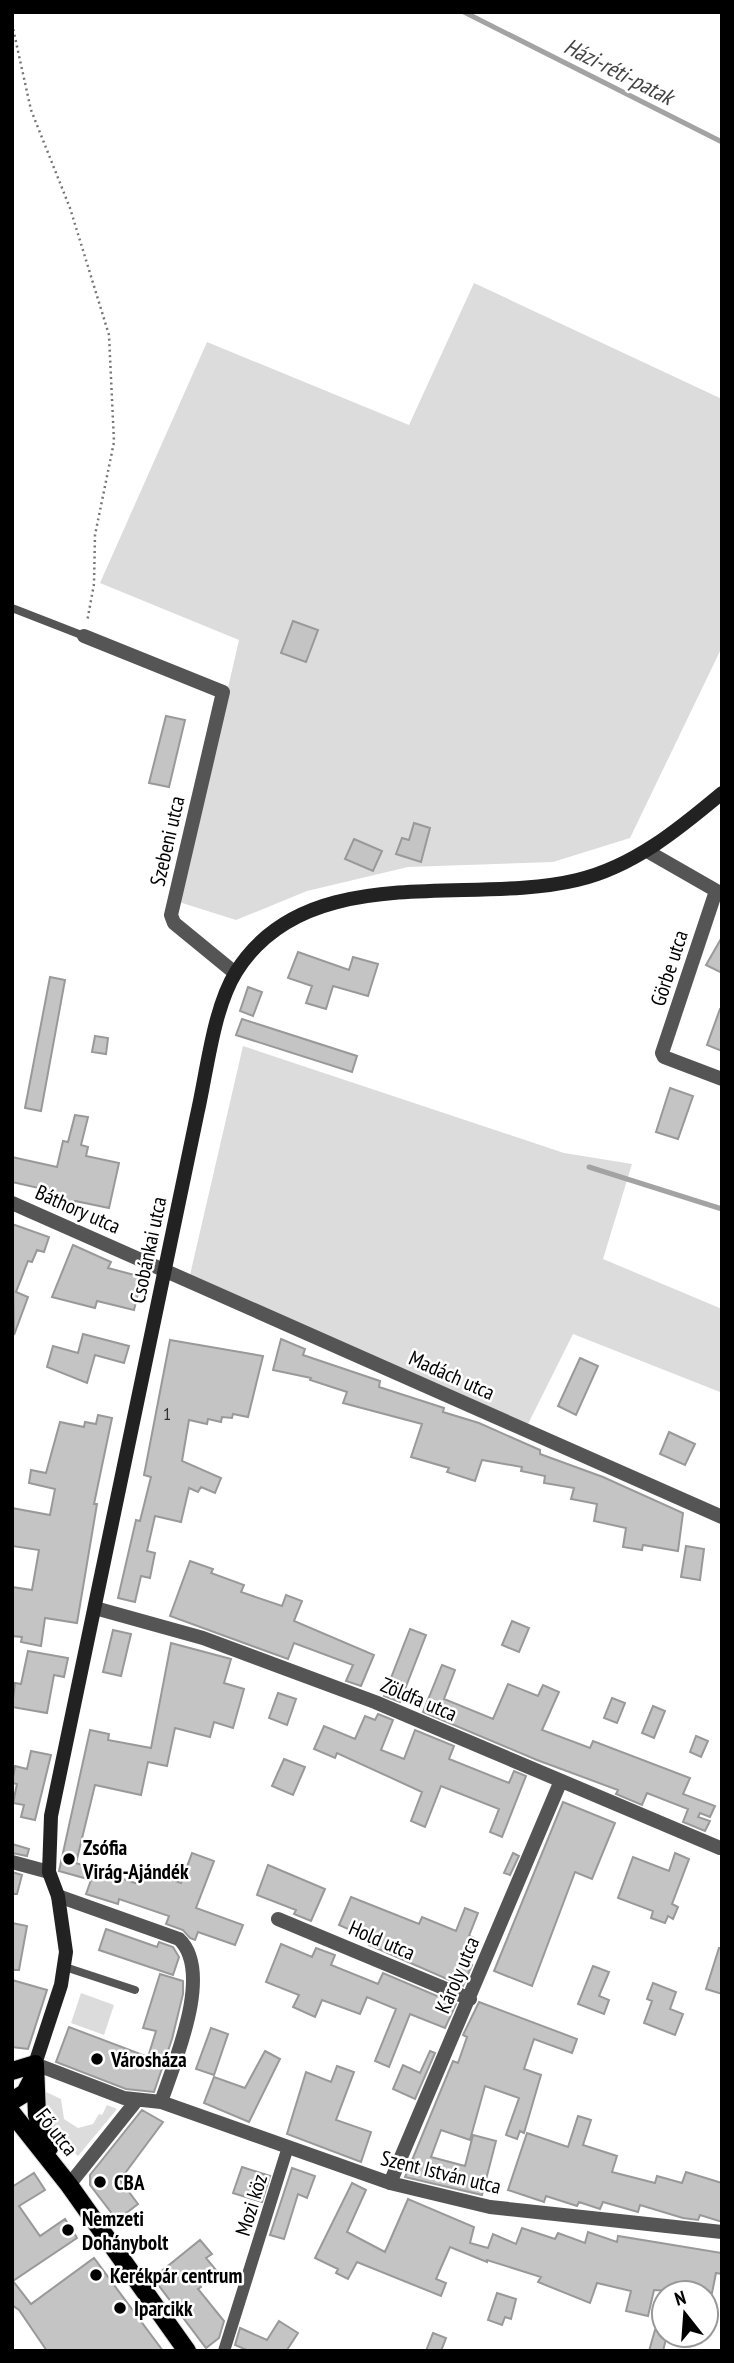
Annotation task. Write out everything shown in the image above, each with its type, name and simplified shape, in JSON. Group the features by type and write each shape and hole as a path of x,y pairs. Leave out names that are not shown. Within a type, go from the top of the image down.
{"main road":[{"name":"Csobánkai utca","path":"27,2069 65,1967 65,1937 58,1896 49,1872 51,1816 213,1044 222,1008 236,973 253,950 274,932 299,916 328,905 371,895 418,890 544,887 614,868 647,851 722,793"},
{"path":"12,2081 27,2069"},
{"path":"12,2101 25,2093 27,2069"},
{"path":"27,2069 39,2123 64,2178"},
{"name":"Fő utca","path":"12,2113 64,2178 187,2351"}],"street":[{"name":"Szebeni utca","path":"84,636 223,692 171,915 174,923 236,973"},
{"path":"647,851 719,893"},
{"name":"Görbe utca","path":"719,893 662,1053 664,1058 722,1079"},
{"name":"Báthory utca","path":"14,1208 166,1271"},
{"name":"Madách utca","path":"166,1271 722,1517"},
{"name":"Zöldfa utca","path":"95,1608 202,1638 375,1702 560,1783 720,1848"},
{"name":"Károly utca","path":"390,2183 560,1783"},
{"path":"12,1862 49,1872"},
{"path":"58,1896 162,1933 186,1946 194,1966 193,1985 184,2030 161,2102"},
{"name":"Hold utca","path":"278,1919 470,1999"},
{"name":"Szent István utca","path":"27,2069 137,2100 161,2102 288,2150 390,2183 490,2207 722,2232"},
{"path":"64,2178 137,2100"},
{"name":"Mozi köz","path":"224,2351 288,2150"}],"lane":[{"path":"12,608 84,636"},
{"path":"65,1967 135,1990"}],"path":[{"path":"12,24 31,110 70,208 109,335 114,442 95,535 94,584 84,636"}],"shaded area":[{"path":"474,283 722,399 722,647 630,838 553,862 408,867 307,891 236,920 179,902 239,640 100,583 207,342 409,425"},
{"path":"243,1046 564,1153 632,1164 603,1259 722,1309 720,1392 573,1334 528,1424 190,1275"},
{"path":"81,1993 114,2005 104,2035 71,2023"},
{"path":"46,2092 61,2099 64,2119 78,2128 93,2124 107,2105 117,2109 78,2156 49,2120 46,2112"}],"building":[{"path":"293,621 318,630 306,662 281,653"},
{"path":"166,716 185,720 169,787 149,783"},
{"path":"414,823 430,828 421,862 396,854 402,838 409,840"},
{"path":"354,839 382,851 373,871 345,859"},
{"path":"722,937 722,973 706,965"},
{"path":"298,952 349,970 353,957 378,964 368,996 333,986 326,1009 306,1003 312,986 288,978"},
{"path":"50,977 65,980 41,1111 25,1108"},
{"path":"248,987 262,992 253,1016 240,1011"},
{"path":"722,1009 722,1051 707,1045"},
{"path":"242,1019 357,1056 352,1072 236,1035"},
{"path":"95,1036 108,1038 106,1054 92,1052"},
{"path":"670,1088 693,1096 678,1139 656,1132"},
{"path":"75,1115 88,1117 81,1145 88,1147 86,1156 119,1163 109,1208 75,1201 74,1206 50,1200 52,1191 12,1182 12,1157 57,1167 63,1141 68,1142"},
{"path":"12,1224 49,1237 44,1252 37,1250 32,1262 28,1261 16,1292 28,1297 14,1335"},
{"path":"73,1245 111,1262 108,1268 142,1277 134,1310 97,1301 95,1308 52,1297"},
{"path":"83,1334 129,1346 124,1363 95,1355 87,1383 47,1367 53,1346 78,1353"},
{"path":"281,1339 305,1349 303,1355 380,1381 379,1387 444,1408 443,1412 479,1423 540,1450 540,1454 603,1477 683,1513 678,1551 643,1545 642,1550 623,1547 626,1528 594,1521 597,1504 571,1499 574,1488 544,1483 545,1476 521,1471 522,1467 482,1460 475,1481 447,1472 449,1468 411,1457 422,1424 343,1403 347,1392 310,1380 311,1378 273,1370"},
{"path":"170,1340 263,1356 248,1417 233,1414 232,1418 222,1417 221,1422 208,1419 207,1424 189,1420 182,1461 221,1478 215,1493 201,1487 198,1492 189,1488 181,1522 155,1516 147,1551 155,1553 150,1578 141,1576 135,1602 118,1598 136,1520 140,1521 151,1477 144,1475"},
{"path":"580,1358 598,1366 576,1415 558,1406"},
{"path":"98,1415 112,1418 94,1504 97,1504 77,1623 45,1618 41,1646 21,1642 22,1637 12,1636 12,1587 32,1590 39,1550 12,1546 12,1508 50,1515 55,1489 29,1483 31,1470 46,1473 60,1422 84,1427 85,1422 96,1424"},
{"path":"669,1432 695,1444 685,1465 660,1454"},
{"path":"686,1546 704,1549 700,1580 681,1577"},
{"path":"190,1561 213,1569 211,1573 244,1585 241,1592 282,1606 286,1595 302,1601 294,1621 374,1655 361,1686 346,1681 353,1665 294,1643 288,1659 170,1616"},
{"path":"512,1621 529,1628 519,1652 502,1645"},
{"path":"410,1629 426,1635 400,1702 384,1696"},
{"path":"113,1630 131,1634 121,1676 103,1672"},
{"path":"171,1643 231,1659 224,1683 244,1689 233,1728 214,1722 210,1737 175,1728 167,1766 148,1762 141,1795 95,1785 76,1863 138,1884 143,1870 181,1883 192,1853 214,1861 196,1908 243,1925 235,1945 198,1932 195,1940 190,1938 183,1930 166,1924 169,1916 119,1899 118,1904 86,1894 91,1880 59,1871 90,1730 109,1734 108,1740 151,1748"},
{"path":"28,1651 68,1658 64,1677 54,1675 47,1713 12,1707 15,1683 21,1684"},
{"path":"442,1665 455,1670 444,1699 493,1719 508,1684 538,1696 543,1685 559,1692 542,1730 590,1748 593,1741 690,1778 683,1794 715,1806 710,1817 700,1813 698,1817 710,1821 705,1831 683,1822 688,1809 647,1793 642,1805 616,1794 618,1790 537,1760 423,1712"},
{"path":"278,1693 296,1699 287,1725 269,1718"},
{"path":"612,1698 625,1703 617,1723 604,1718"},
{"path":"653,1706 665,1711 654,1738 642,1733"},
{"path":"378,1714 393,1720 381,1750 404,1759 415,1730 454,1746 449,1759 509,1783 514,1771 526,1776 502,1837 490,1832 499,1809 441,1786 425,1827 411,1821 422,1792 337,1753 335,1758 314,1749 324,1726 355,1739 365,1716 375,1720"},
{"path":"696,1736 708,1741 701,1757 690,1752"},
{"path":"31,1751 51,1755 35,1820 21,1817 24,1805 13,1803 17,1784 12,1783 15,1766 27,1769"},
{"path":"284,1759 305,1767 293,1795 272,1786"},
{"path":"563,1802 615,1823 592,1879 575,1872 532,1986 494,1971"},
{"path":"12,1844 29,1849 27,1856 12,1853"},
{"path":"513,1853 519,1856 510,1875 504,1873"},
{"path":"675,1853 689,1859 672,1904 678,1907 673,1919 668,1916 665,1923 651,1918 653,1911 618,1898 633,1857 669,1871"},
{"path":"268,1865 325,1889 311,1921 294,1914 296,1910 257,1895"},
{"path":"12,1872 22,1875 17,1894 12,1894"},
{"path":"351,1897 419,1924 422,1917 456,1931 465,1908 478,1913 469,1936 474,1938 464,1961 472,1965 463,1986 369,1945 371,1939 339,1925"},
{"path":"12,1923 27,1926 19,1970 12,1970"},
{"path":"106,1929 157,1947 159,1942 173,1947 179,1957 173,1975 99,1950"},
{"path":"281,1944 312,1957 316,1948 335,1955 331,1965 378,1984 383,1973 456,2004 445,2028 410,2014 389,2067 375,2061 396,2009 367,1997 360,2014 322,2000 315,2017 293,2007 299,1995 266,1982"},
{"path":"719,1948 722,1948 722,1994 706,1989"},
{"path":"593,1966 609,1972 599,1996 609,2000 604,2014 578,2004"},
{"path":"160,1974 183,1981 183,1994 172,2039 154,2092 126,2089 56,2062 69,2027 148,2057 156,2031 143,2028"},
{"path":"12,1980 47,1990 28,2049 12,2047"},
{"path":"653,1983 676,1992 670,2009 683,2014 675,2035 644,2023 652,2001 647,1999"},
{"path":"479,2002 577,2039 572,2053 534,2039 524,2069 541,2075 524,2133 520,2131 517,2139 506,2135 519,2098 485,2086 470,2140 441,2130 431,2157 465,2166 473,2135 496,2141 482,2195 405,2177 453,2061 458,2063 467,2037 463,2035"},
{"path":"211,2028 228,2034 214,2075 196,2069"},
{"path":"265,2051 280,2059 249,2122 204,2103 214,2077 245,2088"},
{"path":"430,2051 435,2053 415,2099 393,2089 403,2065 420,2073"},
{"path":"337,2066 354,2072 336,2120 371,2132 361,2162 287,2134 306,2072 331,2082"},
{"path":"142,2110 163,2122 120,2180 138,2204 117,2220 90,2185 90,2175"},
{"path":"578,2116 591,2120 583,2145 617,2156 612,2172 655,2183 657,2176 682,2183 686,2172 722,2183 722,2222 700,2215 698,2220 683,2218 640,2205 638,2212 603,2202 600,2209 579,2202 577,2206 546,2196 544,2202 508,2190 527,2133 568,2147"},
{"path":"242,2167 270,2176 262,2202 233,2193"},
{"path":"292,2168 315,2176 307,2198 298,2194 284,2239 270,2235"},
{"path":"34,2173 45,2190 19,2206 40,2236 65,2219 77,2238 13,2281 31,2304 94,2258 163,2351 47,2351 19,2310 12,2305 12,2187"},
{"path":"352,2183 366,2190 347,2232 385,2252 408,2199 474,2227 470,2243 488,2248 493,2234 516,2244 522,2228 555,2239 558,2233 585,2243 588,2232 617,2242 618,2236 722,2253 722,2274 716,2273 715,2279 650,2279 648,2316 626,2311 631,2291 597,2283 590,2303 538,2282 541,2277 487,2262 450,2247 436,2279 446,2283 441,2296 357,2262 348,2279 336,2273 338,2269 315,2258"},
{"path":"200,2240 212,2254 206,2258 216,2270 199,2283 201,2287 198,2289 224,2321 219,2338 206,2348 153,2278"},
{"path":"497,2293 516,2299 511,2319 505,2317 502,2325 488,2320"},
{"path":"279,2321 298,2333 287,2350 290,2351 249,2351 235,2345 240,2328 267,2340"},
{"path":"433,2333 446,2338 441,2351 426,2351"}],"waterway":[{"name":"Házi-réti-patak","path":"464,12 722,142"},
{"path":"589,1167 722,1209"}],"place":[{"name":"Zsófia Virág-Ajándék","path":"69,1859"},
{"name":"Városháza","path":"97,2059"},
{"name":"CBA","path":"100,2182"},
{"name":"Nemzeti Dohánybolt","path":"68,2230"},
{"name":"Kerékpár centrum","path":"96,2275"},
{"name":"Iparcikk","path":"120,2308"}]}
